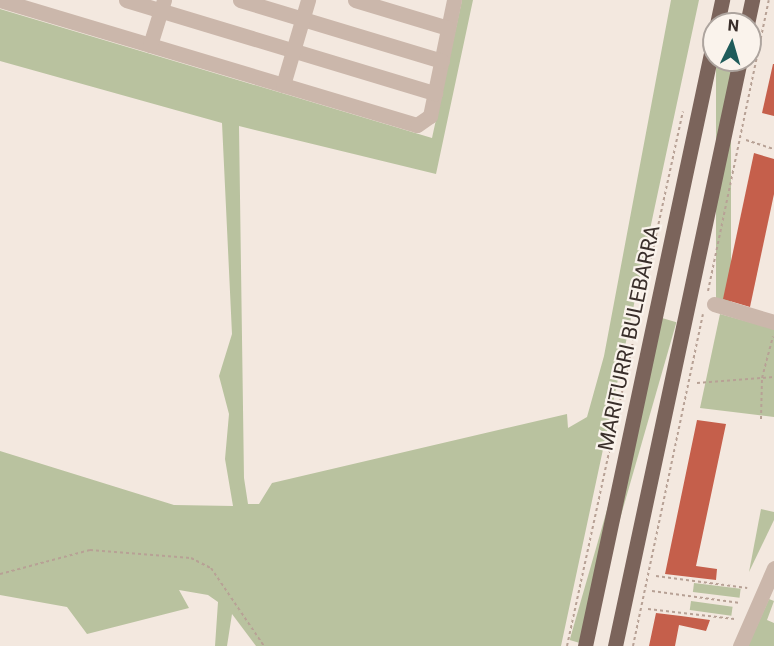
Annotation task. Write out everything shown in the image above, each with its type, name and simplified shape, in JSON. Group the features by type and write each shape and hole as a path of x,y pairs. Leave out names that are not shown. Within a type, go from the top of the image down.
{"main road":[{"name":"MARITURRI BULEBARRA","path":"585,646 707,72"},
{"path":"615,646 737,72"}],"street":[{"path":"0,0 20,3 150,45 417,125 428,122 454,0"},
{"path":"126,0 163,5 293,50 435,93"},
{"path":"240,0 442,61"},
{"path":"283,85 308,0"},
{"path":"355,0 448,28"},
{"path":"150,45 163,5"},
{"path":"708,304 774,322"},
{"path":"740,646 774,568"}],"path":[{"path":"633,646 708,304 769,0"},
{"path":"567,646 685,101"},
{"path":"746,140 774,149"},
{"path":"761,419 762,378 774,330"},
{"path":"697,383 774,377"},
{"path":"0,574 68,552 101,550 182,556 211,568 264,646"},
{"path":"656,576 747,588"},
{"path":"652,591 740,603"},
{"path":"648,609 734,619"}],"green space":[{"path":"462,0 473,0 436,174 239,126 244,478 248,504 259,504 272,483 567,414 568,428 587,417 604,356 671,0 699,0 561,646 256,646 232,614 227,646 215,646 218,602 208,595 179,590 189,608 87,634 67,607 0,595 0,451 174,505 233,506 225,459 229,414 219,376 232,334 222,123 0,61 0,9 432,138"},
{"path":"716,72 731,72 731,313 716,313"},
{"path":"720,314 774,329 774,417 700,408"},
{"path":"662,318 676,322 584,644 570,640"},
{"path":"761,509 774,512 774,520 749,572"},
{"path":"694,583 741,589 740,598 693,592"},
{"path":"769,599 774,601 767,620 774,623 774,646 748,646"},
{"path":"691,601 733,607 731,616 690,610"}],"building":[{"path":"774,64 774,116 762,113"},
{"path":"754,153 774,159 774,194 750,307 723,299"},
{"path":"697,420 726,424 696,566 717,569 716,580 665,574"},
{"path":"656,613 710,620 706,631 679,625 675,646 649,646"}]}
